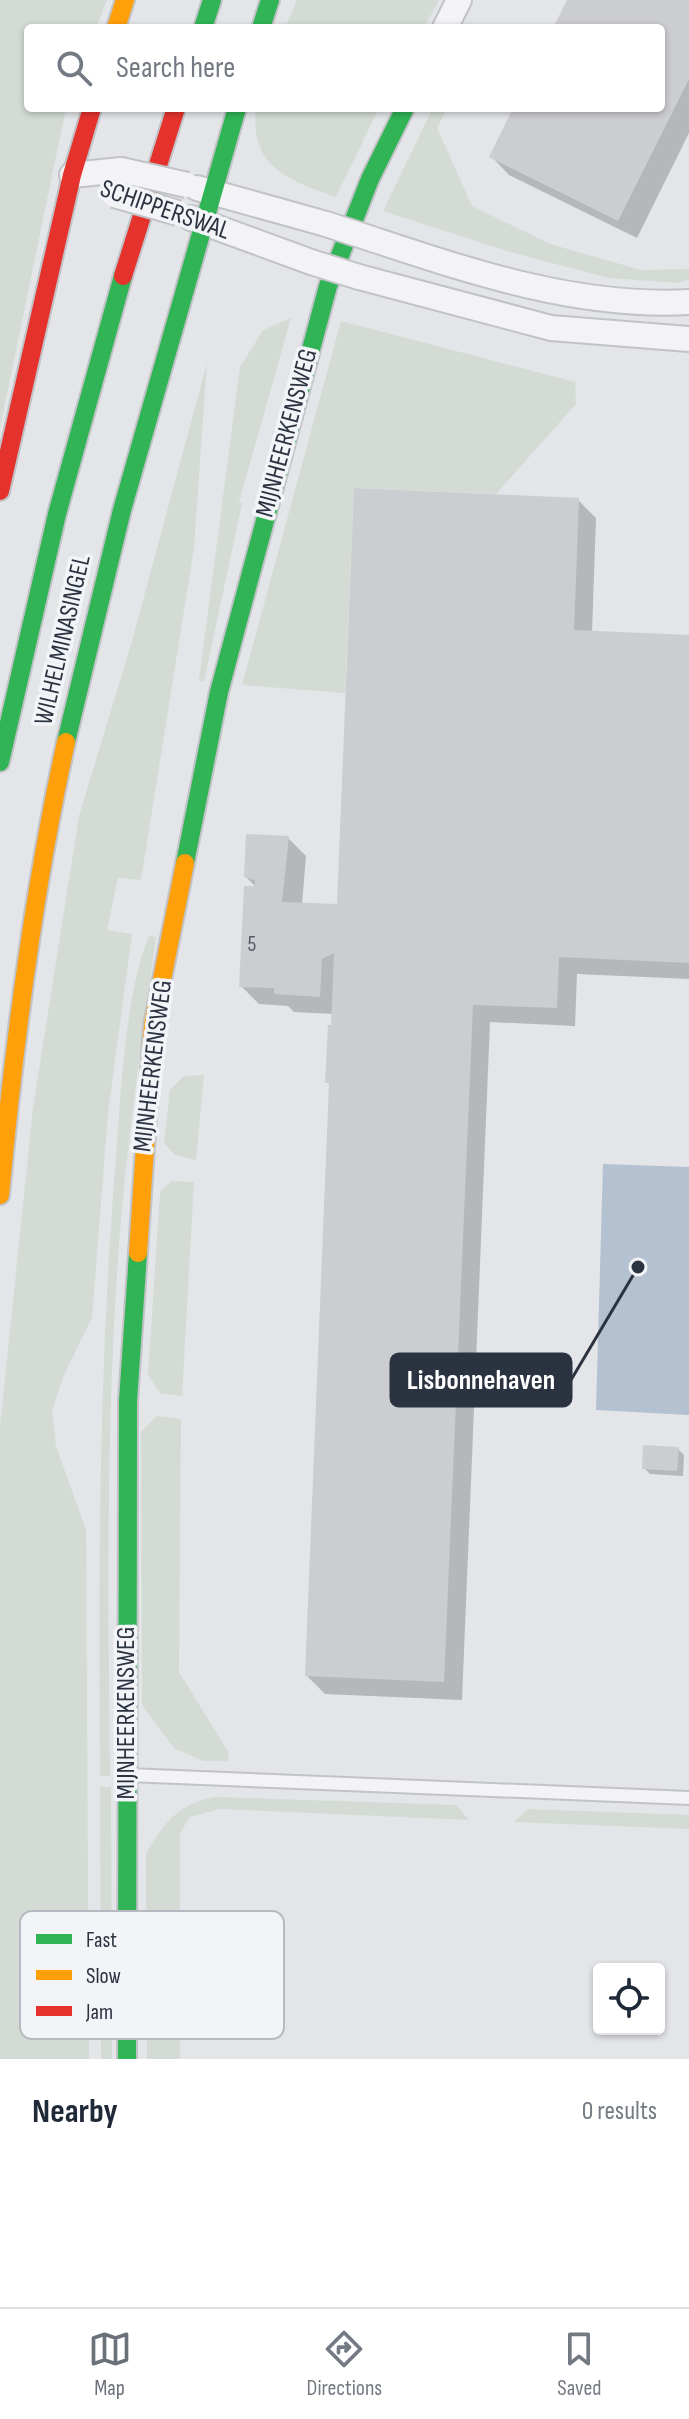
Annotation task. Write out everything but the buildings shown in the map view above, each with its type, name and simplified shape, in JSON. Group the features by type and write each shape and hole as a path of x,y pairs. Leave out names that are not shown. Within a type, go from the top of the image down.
{"main road":[{"path":"117,24 125,0"},
{"path":"204,24 212,0"},
{"path":"262,24 270,0"},
{"path":"0,491 72,175 91,112"},
{"name":"WILHELMINASINGEL","path":"0,762 30,616 89,388 130,247 175,112"},
{"name":"WILHELMINASINGEL","path":"0,1195 31,932 77,685 116,525 201,221 236,112"},
{"name":"MIJNHEERKENSWEG","path":"126,1911 128,1401 153,1025 219,692 304,369 328,286 370,179 403,112"},
{"name":"MIJNHEERKENSWEG","path":"127,2039 127,2059"}],"street":[{"path":"447,24 459,0"},
{"name":"SCHIPPERSWAL","path":"72,175 121,170 212,191 532,289 655,304 689,302"},
{"name":"SCHIPPERSWAL","path":"72,175 114,195 178,213 359,277 551,328 689,339"}],"lane":[{"path":"125,1775 689,1798"}],"shaded area":[{"path":"0,0 107,0 98,24 24,24 24,112 65,112 0,428"},
{"path":"297,0 439,0 426,24 287,24"},
{"path":"256,112 377,112 336,197 303,185 276,169 259,145"},
{"path":"431,112 445,112 437,128 472,206 550,244 641,270 689,269 689,279 679,283 609,278 510,252 383,211"},
{"path":"291,318 239,502 242,503 204,682 199,680 240,367 263,330"},
{"path":"341,321 575,382 576,404 496,494 354,488 345,693 242,685"},
{"path":"207,363 194,548 141,880 118,878 107,930 132,934 108,1113 92,1318 63,1377 52,1411 56,1446 86,1530 88,1911 20,1911 20,2039 89,2039 89,2059 0,2059 0,1427 33,1108 79,816 132,641"},
{"path":"149,936 156,937 126,1167 115,1310 109,1510 110,1776 100,1776 101,1466 110,1235 125,1044 134,986"},
{"path":"204,1075 196,1160 175,1155 164,1143 170,1090 184,1076"},
{"path":"172,1181 194,1182 182,1396 160,1393 148,1375 160,1192"},
{"path":"157,1416 181,1419 179,1672 229,1753 228,1761 203,1761 174,1748 142,1705 141,1432"},
{"path":"100,1787 111,1787 111,1911 100,1911"},
{"path":"216,1797 456,1805 469,1820 220,1809 190,1817 180,1833 180,1911 146,1911 146,1854 174,1816 203,1800"},
{"path":"528,1809 689,1815 689,1829 514,1822"},
{"path":"101,2039 112,2039 112,2059 101,2059"},
{"path":"147,2039 180,2039 180,2059 147,2059"}],"water":[{"path":"603,1164 689,1167 689,1415 596,1410"}],"traffic: fast":[{"path":"204,24 212,0"},
{"path":"262,24 270,0"},
{"path":"66,742 122,510 236,112"},
{"path":"185,863 219,692 328,286 370,179 403,112"},
{"path":"0,762 57,514 123,276"},
{"path":"127,1911 128,1401 138,1253"},
{"path":"127,2039 127,2059"}],"traffic: slow":[{"path":"117,24 125,0"},
{"path":"0,1195 26,968 66,742"},
{"path":"138,1253 153,1025 185,863"}],"traffic: jam":[{"path":"0,491 72,175 91,112"},
{"path":"123,276 175,112"}],"place":[{"name":"Lisbonnehaven","path":"638,1267"}]}
